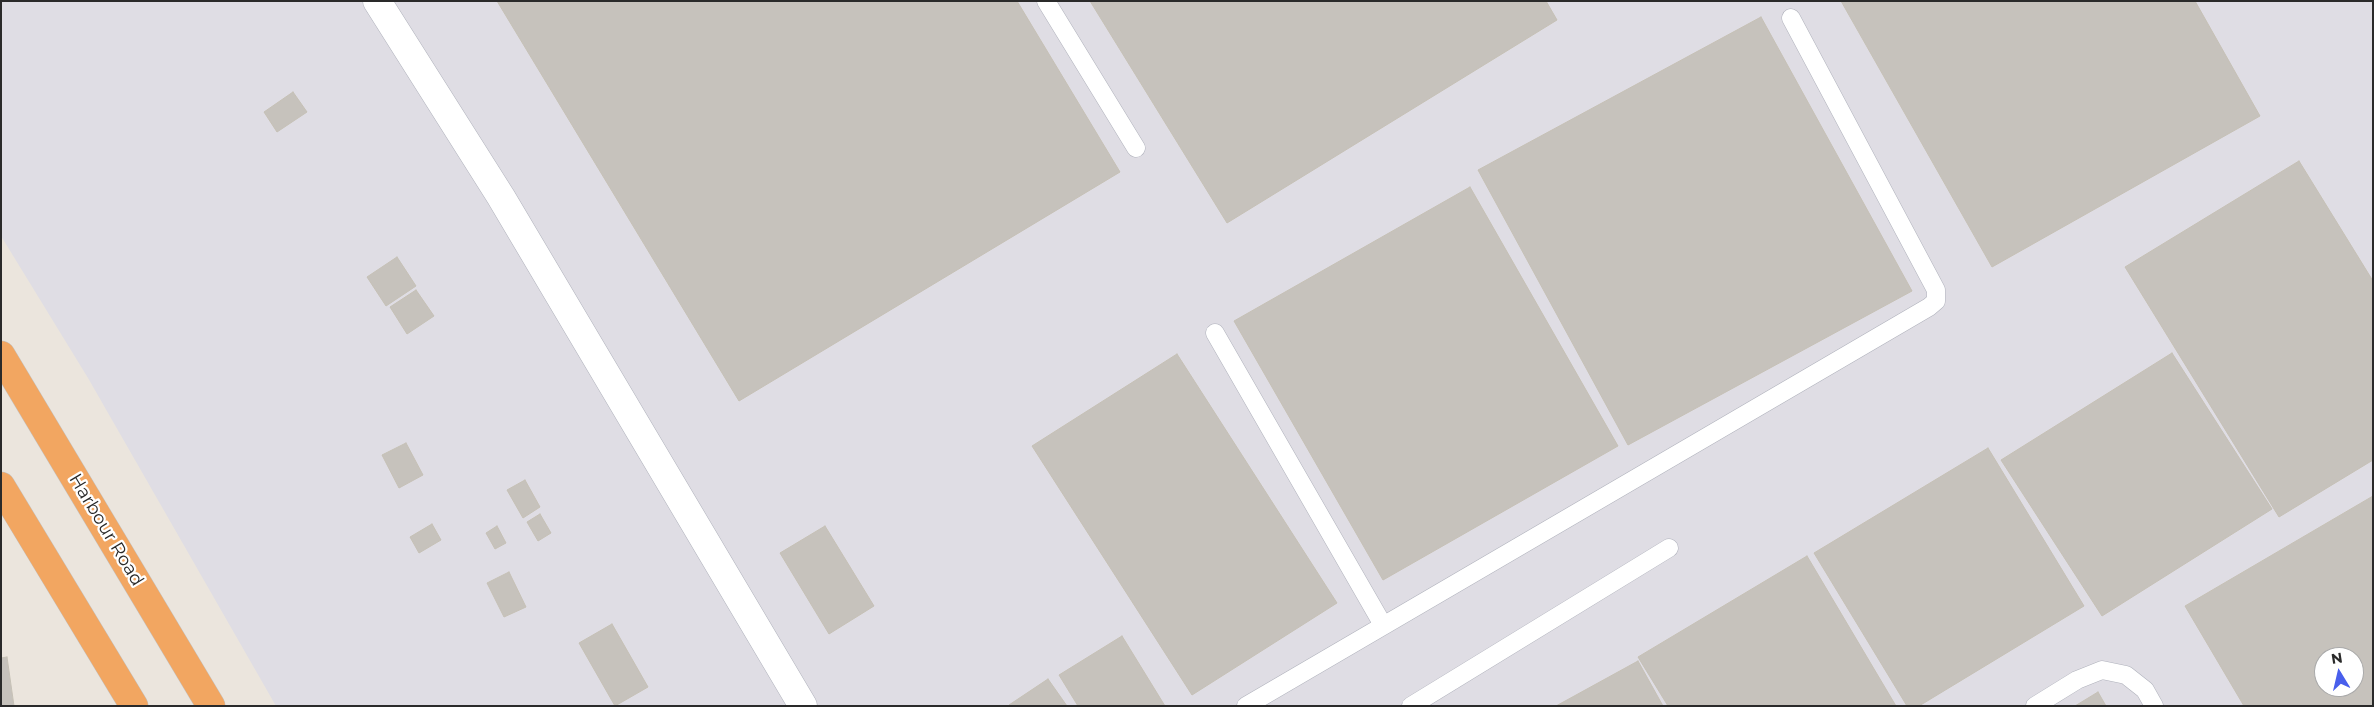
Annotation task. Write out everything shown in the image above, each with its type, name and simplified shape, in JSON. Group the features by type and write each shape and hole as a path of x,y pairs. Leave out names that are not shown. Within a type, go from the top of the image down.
{"highway":[{"name":"Harbour Road","path":"1,355 211,706"},
{"path":"1,486 134,706"}],"street":[{"path":"377,1 501,197 803,706"}],"lane":[{"path":"1046,1 1136,148"},
{"path":"1246,706 1921,312 1936,301 1936,290 1791,18"},
{"path":"1215,333 1384,625"},
{"path":"1411,706 1669,548"},
{"path":"2035,706 2077,680 2102,670 2126,675 2145,690 2154,706"}],"shaded area":[{"path":"1,1 2373,1 2373,706 276,706 88,378 1,236"}],"building":[{"path":"497,1 1017,1 1120,172 739,401"},
{"path":"1090,1 1546,1 1557,20 1227,223"},
{"path":"1841,1 2195,1 2260,116 1992,267"},
{"path":"1761,17 1912,291 1628,445 1478,170"},
{"path":"293,92 307,112 277,132 264,112"},
{"path":"2299,161 2373,281 2373,460 2279,517 2125,267"},
{"path":"1470,187 1618,446 1383,580 1234,321"},
{"path":"397,257 416,286 386,306 367,277"},
{"path":"416,290 434,316 407,334 390,307"},
{"path":"2172,353 2272,509 2102,616 2001,460"},
{"path":"1177,354 1337,603 1192,695 1032,446"},
{"path":"406,443 423,475 399,488 382,455"},
{"path":"1988,448 2084,606 1919,706 1907,706 1814,553"},
{"path":"525,480 540,507 523,518 507,490"},
{"path":"2373,496 2373,706 2244,706 2185,606"},
{"path":"540,514 551,533 538,541 527,522"},
{"path":"432,524 441,540 419,553 410,537"},
{"path":"497,526 506,543 495,549 486,533"},
{"path":"825,526 874,606 829,634 780,553"},
{"path":"1807,556 1896,706 1668,706 1638,657"},
{"path":"509,572 526,607 504,617 487,583"},
{"path":"612,624 648,687 615,706 579,643"},
{"path":"1122,636 1165,706 1078,706 1059,675"},
{"path":"7,657 14,706 1,706 1,658"},
{"path":"1638,661 1663,706 1556,706"},
{"path":"1048,679 1067,706 1009,706 1009,705"},
{"path":"2098,692 2106,706 2075,706"}]}
